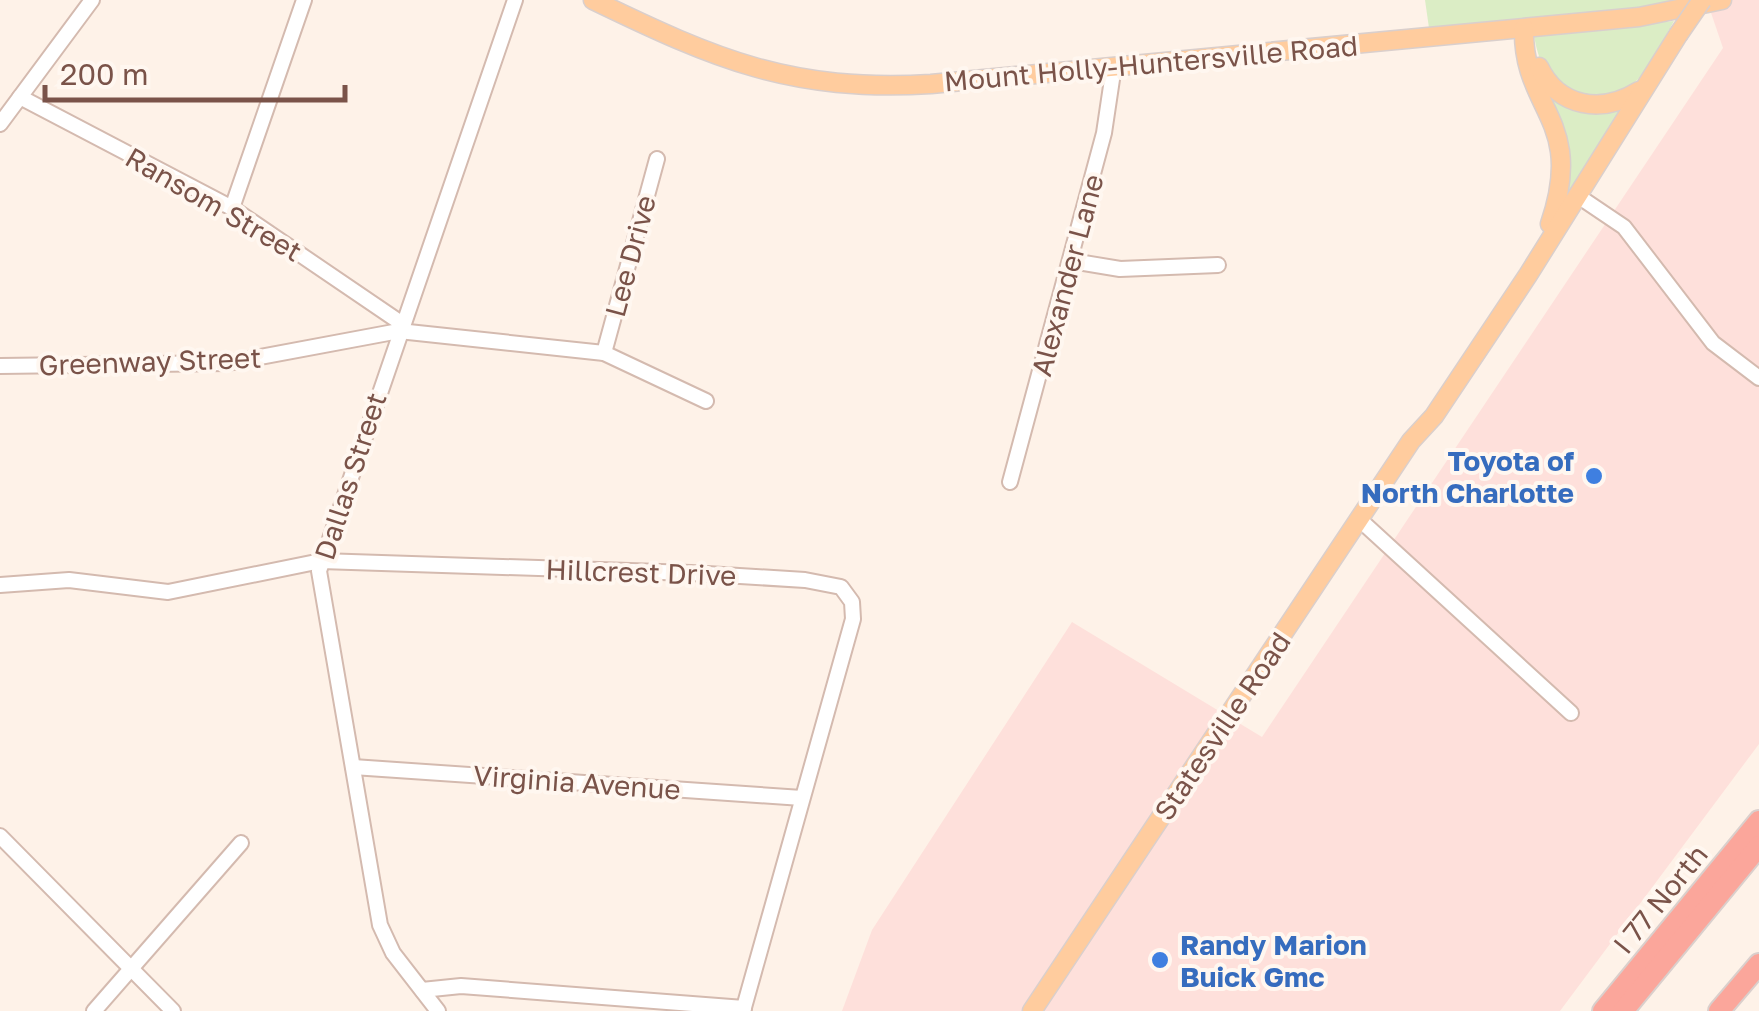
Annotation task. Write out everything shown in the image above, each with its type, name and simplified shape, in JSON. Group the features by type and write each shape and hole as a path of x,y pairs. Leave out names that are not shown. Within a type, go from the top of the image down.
{"highway":[{"name":"I 77 North","path":"1603,1011 1759,822"},
{"path":"1623,1011 1759,846"},
{"path":"1720,1011 1759,964"},
{"path":"1736,1011 1759,984"}],"main road":[{"name":"Mount Holly-Huntersville Road","path":"593,0 722,60 819,84 912,85 1639,17 1722,0"},
{"name":"Statesville Road","path":"1032,1011 1411,441 1426,410 1702,0"},
{"path":"1524,28 1542,73 1564,96 1606,106 1644,88"},
{"path":"1524,28 1526,58 1554,122 1563,156 1563,180 1550,224"},
{"name":"Statesville Road","path":"1411,441 1434,416 1578,196 1610,140"}],"street":[{"path":"0,124 92,0"},
{"path":"232,208 304,0"},
{"name":"Dallas Street","path":"438,1011 393,953 380,925 320,562 515,0"},
{"name":"Alexander Lane","path":"1010,482 1072,261 1112,98 1114,66"},
{"name":"Ransom Street","path":"20,97 232,208 400,327"},
{"name":"Lee Drive","path":"604,353 657,159"},
{"path":"1578,196 1624,228 1713,342 1759,378"},
{"path":"1072,261 1120,269 1218,265"},
{"name":"Greenway Street","path":"0,366 228,364 400,327 604,353 706,401"},
{"path":"1359,520 1571,713"},
{"name":"Hillcrest Drive","path":"0,584 69,580 168,592 320,562 691,574 805,580 841,587 852,602 853,619 743,1009"},
{"name":"Virginia Avenue","path":"352,767 802,798"},
{"path":"0,836 172,1011"},
{"path":"94,1011 242,843"},
{"path":"422,990 461,986 743,1009"}],"shaded area":[{"path":"1759,0 1759,744 1560,1011 842,1011 872,930 1072,622 1262,737 1723,48 1708,4"}],"green space":[{"path":"1425,0 1684,0 1680,5 1429,28"},
{"path":"1674,21 1645,73 1617,98 1572,91 1561,85 1544,67 1534,35"},
{"path":"1542,79 1555,94 1628,102 1559,206"}],"place":[{"name":"Toyota of North Charlotte","path":"1594,476"},
{"name":"Randy Marion Buick Gmc","path":"1160,960"}]}
